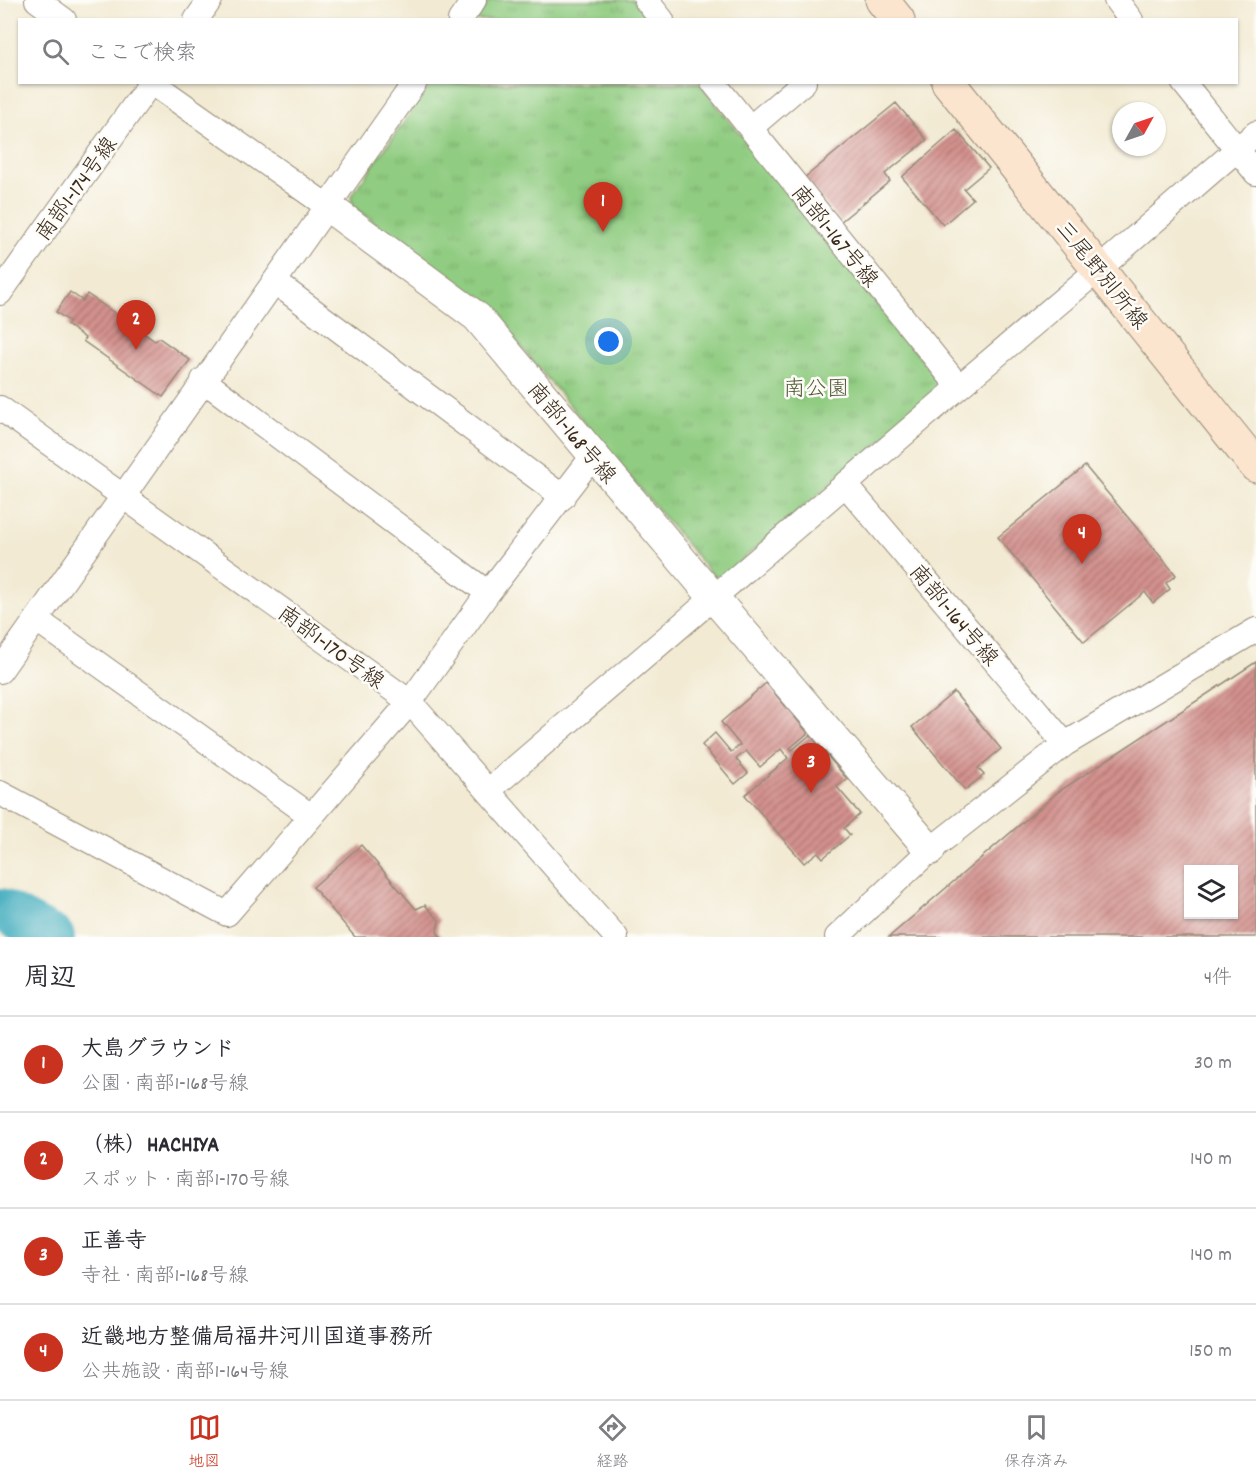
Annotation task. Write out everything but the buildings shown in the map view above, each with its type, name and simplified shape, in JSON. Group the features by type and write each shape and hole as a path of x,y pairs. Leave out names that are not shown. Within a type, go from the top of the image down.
{"main road":[{"name":"三尾野別所線","path":"950,84 1256,466"}],"street":[{"path":"37,0 61,18"},
{"path":"197,18 210,0"},
{"path":"461,18 474,0"},
{"path":"646,0 660,18"},
{"path":"1116,0 1130,18"},
{"name":"南部1-174号線","path":"0,293 150,84"},
{"name":"南部1-168号線","path":"154,84 327,206 477,317 930,850"},
{"path":"0,671 414,84"},
{"name":"南部1-167号線","path":"715,84 959,387"},
{"path":"750,128 802,84"},
{"path":"1184,84 1256,173"},
{"path":"488,791 1256,133"},
{"path":"275,282 562,497"},
{"path":"204,380 488,593"},
{"name":"南部1-170号線","path":"0,408 410,702 616,937"},
{"path":"0,793 227,914 410,702 488,593 593,456"},
{"name":"南部1-164号線","path":"845,484 1065,744"},
{"path":"37,620 311,816"},
{"path":"837,937 930,850 1065,744 1256,630"}],"green space":[{"path":"490,0 633,0 648,18 477,18"},
{"name":"南公園","path":"431,84 700,84 940,382 939,392 722,577 713,576 484,303 352,206 351,196"}],"waterway":[{"path":"0,909 54,937"}],"place":[{"name":"大島グラウンド","path":"603,232"},
{"name":"（株）HACHIYA","path":"136,350"},
{"name":"近畿地方整備局福井河川国道事務所","path":"1082,564"},
{"name":"正善寺","path":"811,793"}]}
